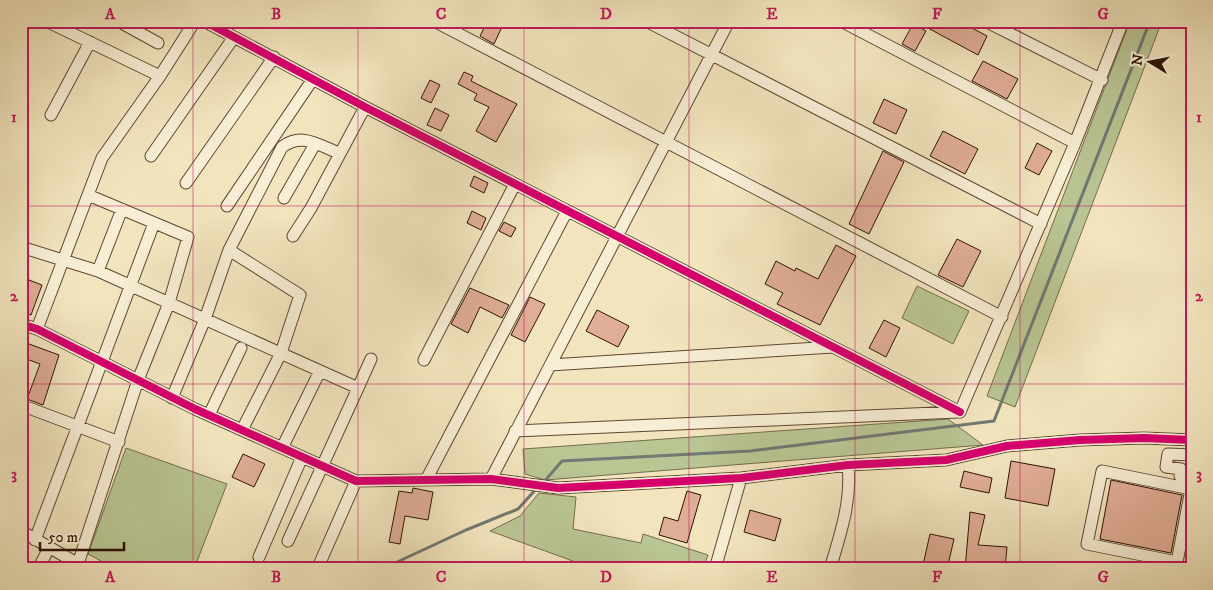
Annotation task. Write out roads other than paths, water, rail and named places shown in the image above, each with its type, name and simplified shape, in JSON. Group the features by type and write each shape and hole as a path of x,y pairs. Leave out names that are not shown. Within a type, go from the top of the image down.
{"street":[{"path":"46,21 160,76"},
{"path":"118,21 158,43"},
{"path":"37,329 102,158 160,76 195,21"},
{"path":"204,21 365,107 960,412"},
{"path":"434,21 1002,317"},
{"path":"646,21 661,24 712,55 1041,224"},
{"path":"491,479 729,21"},
{"path":"842,21 1075,143"},
{"path":"985,21 1102,80"},
{"path":"960,412 1102,80 1123,21"},
{"path":"151,156 234,37"},
{"path":"51,115 90,42"},
{"path":"186,183 274,58"},
{"path":"227,206 313,79"},
{"path":"293,236 365,107"},
{"path":"172,398 205,319 229,250 282,147 292,140 300,138 339,153"},
{"path":"284,198 315,144"},
{"path":"424,360 515,184"},
{"path":"21,531 83,566 138,380 169,303 188,237 88,195"},
{"path":"98,271 122,209"},
{"path":"426,480 567,211"},
{"path":"35,540 76,426 154,223"},
{"path":"21,247 98,271 358,388"},
{"path":"229,250 300,295 281,353 242,430"},
{"path":"21,324 37,329 172,398 356,481 491,479 558,488 742,478 848,465 946,460 1007,446 1080,440 1144,438 1192,440"},
{"path":"550,365 833,347"},
{"path":"209,415 241,348"},
{"path":"288,541 371,359"},
{"path":"282,448 320,371"},
{"path":"21,406 119,442"},
{"path":"515,431 960,412"},
{"path":"1187,455 1190,478 1177,562 1088,544 1102,471 1190,478"},
{"path":"259,557 302,457"},
{"path":"830,569 848,501 850,488 848,465"},
{"path":"715,569 742,478"},
{"path":"319,565 356,481"},
{"path":"38,569 49,548"}],"waterway":[{"path":"542,484 562,461 750,451 994,421 1150,21"},
{"path":"382,569 466,530 518,509 537,488"}]}
